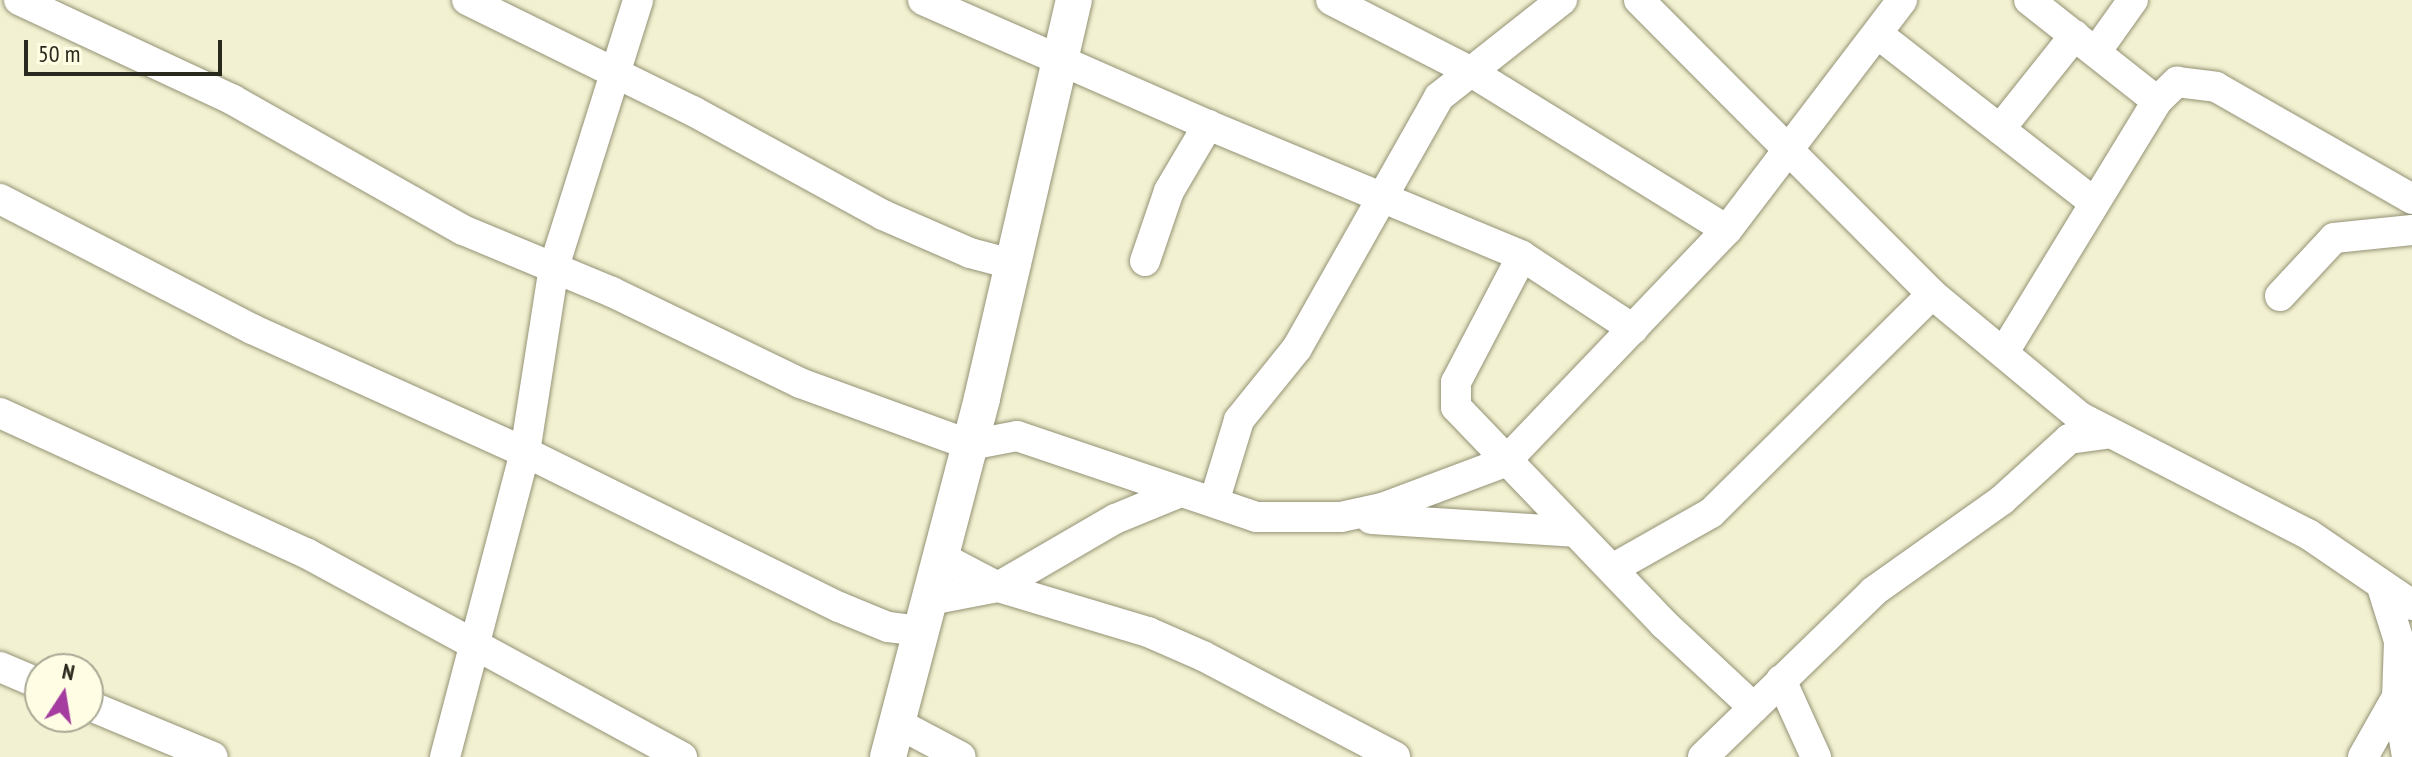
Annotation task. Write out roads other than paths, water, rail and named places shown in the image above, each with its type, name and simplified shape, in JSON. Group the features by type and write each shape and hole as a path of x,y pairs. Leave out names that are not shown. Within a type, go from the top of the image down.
{"street":[{"path":"19,0 233,100 463,230 554,267 800,383 970,445 1017,436 1256,517 1341,517 1575,532"},
{"path":"467,0 617,73 883,215 970,253 1015,265"},
{"path":"445,757 477,650 525,452 554,267 638,0"},
{"path":"923,0 1062,63 1522,256 1633,329"},
{"path":"961,757 893,740 1015,265 1074,0"},
{"path":"1331,0 1468,70 1727,230"},
{"path":"1214,502 1239,420 1297,348 1439,97 1468,70 1562,0"},
{"path":"1639,0 1932,294 2063,403 2104,434 2308,534 2383,590 2412,605"},
{"path":"1341,517 1416,498 1505,462 1727,230 1879,35 1902,0"},
{"path":"2029,0 2087,42 2157,101"},
{"path":"2000,129 2133,0"},
{"path":"1879,35 2092,201"},
{"path":"2004,352 2092,201 2157,101 2177,82 2216,87 2412,199"},
{"path":"1145,261 1169,191 1208,125"},
{"path":"0,199 252,329 525,452 839,607 888,627 998,587 1115,519 1178,493"},
{"path":"2280,296 2334,238 2412,230"},
{"path":"1522,256 1456,382 1456,407 1505,462 1754,708"},
{"path":"1612,569 1711,513 1932,294"},
{"path":"2063,403 2069,439"},
{"path":"0,413 293,547 477,650 682,757"},
{"path":"1703,757 1844,616 2002,500 2069,439 2104,434"},
{"path":"941,557 998,587 1148,632 1289,697 1395,757"},
{"path":"2383,590 2406,638 2397,697 2407,757"},
{"path":"0,667 24,677"},
{"path":"1781,680 1816,757"},
{"path":"2363,757 2397,697"},
{"path":"104,712 213,757"}]}
